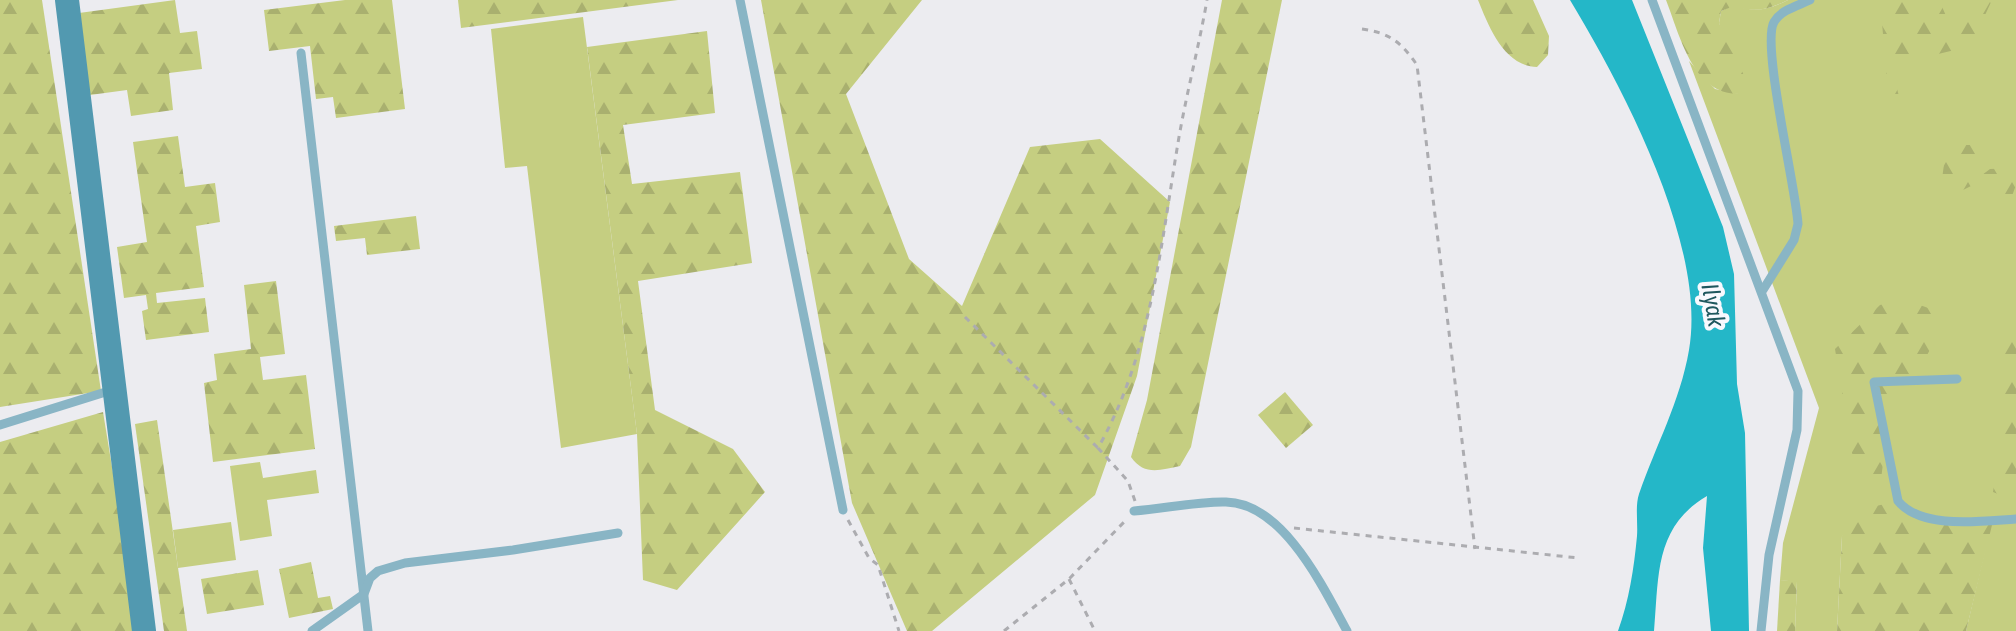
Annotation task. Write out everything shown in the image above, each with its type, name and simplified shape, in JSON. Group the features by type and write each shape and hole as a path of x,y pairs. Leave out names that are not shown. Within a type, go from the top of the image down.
{"street":[{"path":"67,0 112,390 144,631"}],"lane":[{"path":"740,0 843,510"},
{"path":"1652,0 1763,290 1798,391 1800,407 1769,555 1761,631"},
{"path":"1763,290 1794,240 1798,224 1773,63 1771,28 1782,13 1810,0"},
{"path":"301,53 368,631"},
{"path":"1957,379 1874,382 1898,501 1905,509 1946,520 2016,519"},
{"path":"0,425 112,390"},
{"path":"1134,511 1225,502 1261,512 1279,526 1322,585 1347,631"},
{"path":"312,631 364,594 370,578 378,571 405,563 618,533"}],"path":[{"path":"1098,448 1123,399 1146,316 1166,232 1179,136 1207,0"},
{"path":"1362,29 1386,32 1402,45 1417,65 1475,549"},
{"path":"965,317 1104,454 1123,475 1135,496 1134,511 1069,579 1004,631"},
{"path":"843,510 869,558 878,565 899,631"},
{"path":"1279,526 1579,558"},
{"path":"1069,579 1095,631"}],"green space":[{"path":"0,0 42,0 101,391 0,407"},
{"path":"175,0 180,33 197,31 202,69 169,73 173,110 131,116 127,90 90,95 79,13"},
{"path":"345,0 392,0 405,109 336,118 333,97 316,99 310,46 269,51 264,10"},
{"path":"458,0 678,0 461,28"},
{"path":"761,0 922,0 846,94 909,259 962,306 1030,147 1100,139 1170,202 1137,376 1095,495 932,631 907,631 852,503"},
{"path":"1222,0 1282,0 1191,447 1180,466 1147,469 1131,457 1147,400"},
{"path":"1478,0 1533,0 1549,36 1548,55 1537,67 1515,60 1499,43"},
{"path":"1666,0 1788,0 1761,9 1734,6 1721,11 1719,23 1749,86 1740,94 1724,92 1700,74 1683,46"},
{"path":"1788,0 2016,0 2016,631 1966,631 1992,521 1842,536 1837,631 1795,631 1797,582 1780,580 1783,543 1819,408 1689,61 1715,89 1740,94 1719,23 1721,11 1734,5 1761,9"},
{"path":"1880,0 1939,0 1947,18 1947,28 1957,30 1967,21 1966,0 1992,0 1973,41 1967,47 1897,64 1895,78 1901,105 1898,118 1890,114"},
{"path":"583,17 637,434 561,448 527,166 505,168 491,29"},
{"path":"707,31 715,113 623,125 632,184 740,172 752,263 638,281 655,410 733,449 765,492 677,590 643,580 637,434 587,47"},
{"path":"178,136 185,187 215,183 220,222 196,226 204,287 156,293 157,303 205,298 209,332 146,340 142,311 148,309 146,295 124,298 117,247 147,242 133,142"},
{"path":"1951,145 1972,145 1985,149 1986,163 1976,173 1978,178 1990,169 2013,168 2016,185 2012,196 1999,198 1994,187 1981,181 1957,193 1945,192 1941,187 1946,149"},
{"path":"416,216 420,249 367,255 365,238 336,241 334,226"},
{"path":"276,281 285,354 260,357 263,380 306,375 315,449 213,462 204,383 217,380 214,354 251,349 244,285"},
{"path":"1897,300 1931,309 1938,316 1939,324 1937,336 1923,362 1890,403 1881,480 1875,484 1860,473 1852,453 1835,349 1880,305"},
{"path":"2003,327 2016,328 2016,490 2003,496 1993,492 2004,423 1998,343"},
{"path":"1285,392 1313,425 1286,448 1258,415"},
{"path":"103,412 139,631 0,631 0,442"},
{"path":"157,420 187,631 164,631 135,424"},
{"path":"260,462 263,478 316,470 319,493 267,500 272,536 240,541 230,466"},
{"path":"1898,501 1923,516 1993,521 1966,631 1837,631 1842,536 1876,506"},
{"path":"231,522 236,560 178,568 173,530"},
{"path":"311,562 318,598 330,596 333,609 289,618 279,569"},
{"path":"258,570 264,605 207,614 201,579"},
{"path":"1780,580 1797,581 1795,631 1777,631"}],"water":[{"name":"Ilyak","path":"1570,0 1632,0 1723,227 1734,274 1737,384 1745,433 1749,631 1711,631 1703,548 1707,496 1690,508 1668,538 1659,573 1654,631 1618,631 1633,572 1638,499 1680,388 1689,350 1691,309 1685,264 1656,169 1636,122"}]}
